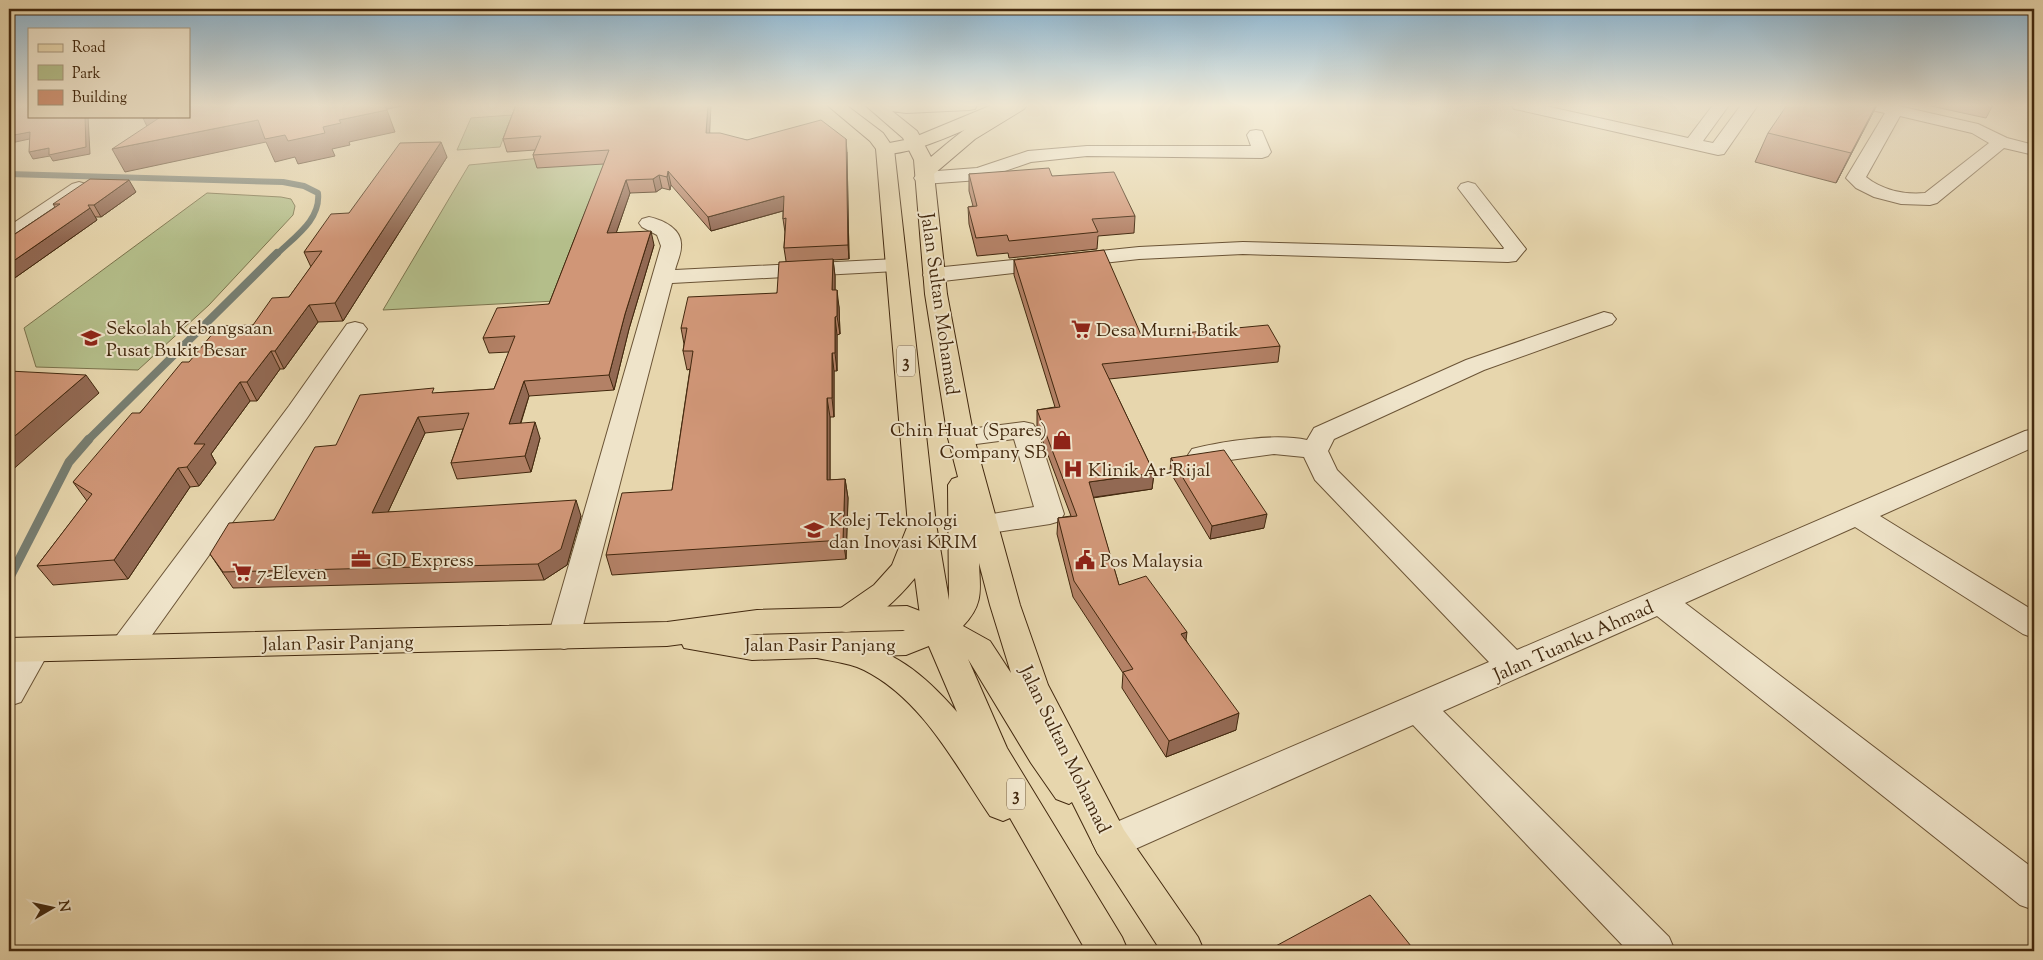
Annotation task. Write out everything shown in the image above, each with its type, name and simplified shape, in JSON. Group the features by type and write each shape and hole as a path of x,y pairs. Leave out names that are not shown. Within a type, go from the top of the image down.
{"main road":[{"name":"Jalan Sultan Mohamad","path":"869,150 879,177 890,198 922,524 938,630 993,756 1106,949"},
{"name":"3","path":"885,150 890,198"},
{"name":"Jalan Sultan Mohamad","path":"918,150 923,160 934,275 961,438 1005,605 1031,685 1111,842 1184,951"},
{"path":"924,175 951,150"},
{"path":"938,630 955,616 962,607 965,598 961,438"},
{"path":"846,620 885,593 906,570 922,524"},
{"name":"Jalan Pasir Panjang","path":"21,650 667,634 757,622 907,618 938,630"},
{"path":"938,630 959,637 979,650 1043,753 1111,842"},
{"name":"Jalan Pasir Panjang","path":"667,634 752,648 906,644 938,630"},
{"path":"816,646 874,660 893,671 916,690 941,717 1106,949"}],"street":[{"path":"924,175 978,174 1028,157 1088,151 1262,152 1261,150"},
{"path":"1872,150 1856,178 1863,185 1890,196 1919,200 1930,199 1991,150"},
{"path":"9,235 79,188"},
{"path":"934,275 1139,253 1243,248 1508,256 1515,249 1468,188"},
{"path":"564,637 671,246 670,237 665,231 648,222"},
{"path":"663,277 896,265"},
{"path":"1315,451 1323,434 1338,427 1475,365 1604,318"},
{"path":"126,647 298,412 355,329"},
{"path":"961,438 1024,430 1050,514 984,524"},
{"name":"Jalan Tuanku Ahmad","path":"1111,842 2034,438"},
{"path":"1201,455 1288,445 1303,446 1315,451 1325,474 1513,666"},
{"path":"1857,515 2034,626"},
{"path":"1660,602 2034,892"},
{"path":"9,693 21,650"},
{"path":"1418,708 1655,951"}],"green space":[{"path":"613,151 555,301 383,310 469,165"},
{"path":"207,193 281,197 291,199 295,206 293,215 209,305 138,370 36,367 24,328"}],"building":[{"path":"49,150 73,150 49,155"},
{"path":"395,150 436,150 335,303 309,305 275,351 271,351 247,382 240,382 194,444 205,444 187,467 178,468 114,560 37,566 92,494 73,482 132,413 140,413 182,362 189,362 219,326 253,325 272,298 289,297 322,251 304,252 331,214 349,213"},
{"path":"535,150 846,150 848,245 784,248 786,218 783,219 784,196 708,217 668,171 667,177 659,175 653,179 626,180 607,233 651,231 625,314 609,375 524,381 509,424 535,422 525,456 451,463 469,413 418,417 372,513 576,500 561,549 538,564 223,572 210,554 229,523 274,520 315,447 336,445 360,395 434,388 432,393 494,389 515,336 483,338 497,308 549,304 609,150 533,155"},
{"path":"1838,150 1853,150 1851,153"},
{"path":"1049,168 1052,176 1114,172 1135,216 1092,219 1098,232 1009,241 1007,235 976,238 968,207 977,206 969,174"},
{"path":"90,179 129,180 94,205 88,205 90,208 9,264 9,238 60,204 53,204"},
{"path":"1104,250 1142,337 1268,325 1280,346 1102,364 1154,473 1089,482 1119,585 1146,576 1187,632 1181,634 1239,713 1169,741 1123,672 1133,669 1074,581 1058,518 1077,516 1037,410 1060,407 1014,260"},
{"path":"833,259 832,290 837,290 837,316 835,317 835,353 832,353 832,398 827,398 827,480 845,479 843,540 606,555 622,493 672,490 693,351 683,351 687,328 681,328 688,297 777,293 779,262"},
{"path":"9,371 86,375 9,441"},
{"path":"1224,450 1267,514 1212,526 1171,458"},
{"path":"1370,895 1415,951 1276,951 1274,947"}],"waterway":[{"path":"9,174 283,182 304,186 318,193 318,203 311,220 276,255"},
{"path":"89,439 277,253"},
{"path":"9,579 69,462 89,439"}],"place":[{"name":"Desa Murni Batik","path":"1081,329"},
{"name":"Sekolah Kebangsaan Pusat Bukit Besar","path":"91,338"},
{"name":"Chin Huat (Spares) Company SB","path":"1062,440"},
{"name":"Klinik Ar-Rijal","path":"1073,469"},
{"name":"Kolej Teknologi dan Inovasi KRIM","path":"814,530"},
{"name":"GD Express","path":"361,559"},
{"name":"Pos Malaysia","path":"1085,560"},
{"name":"7-Eleven","path":"242,572"}]}
